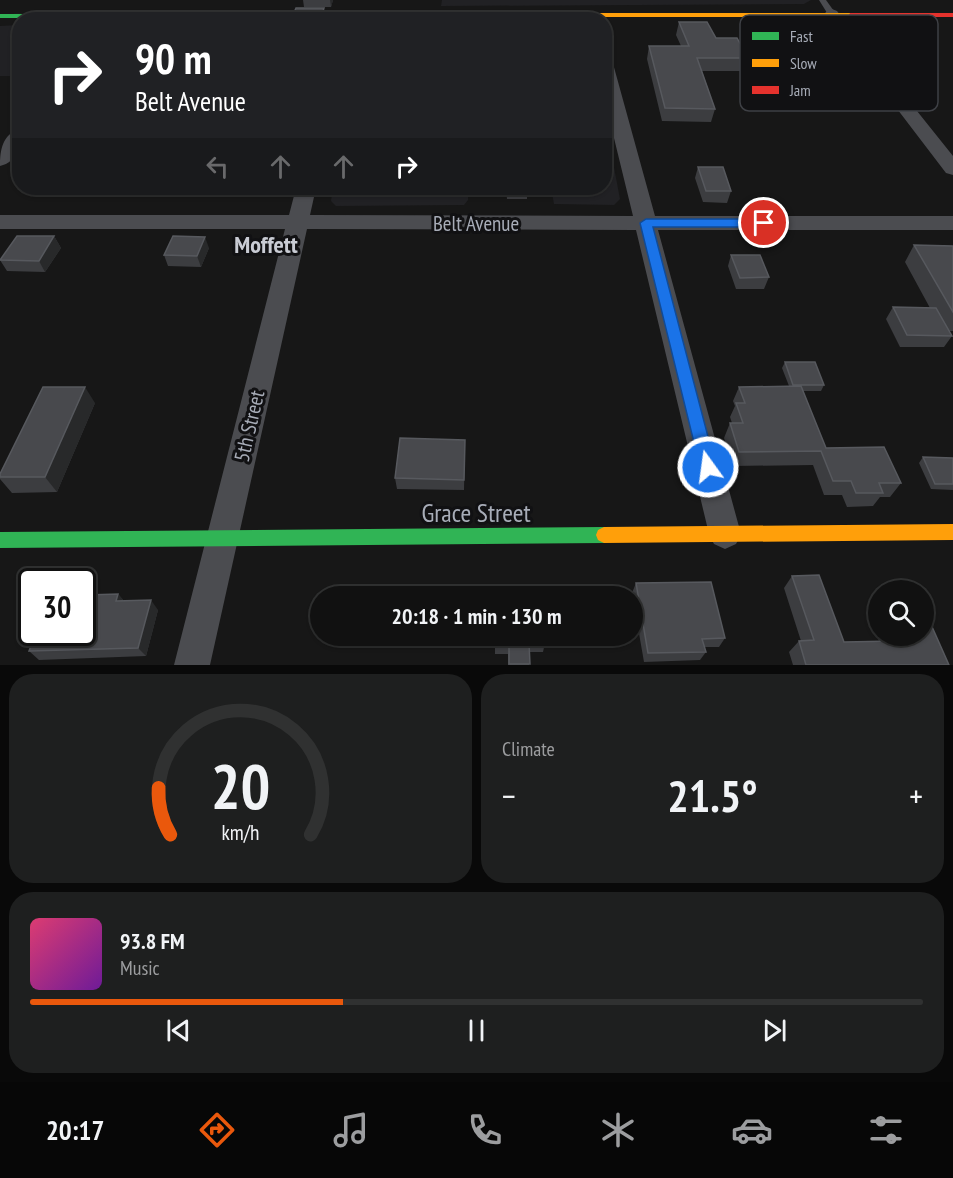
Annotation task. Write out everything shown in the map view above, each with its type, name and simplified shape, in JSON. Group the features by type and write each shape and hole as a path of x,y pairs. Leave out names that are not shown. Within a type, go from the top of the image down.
{"street":[{"path":"612,16 827,7 953,15"},
{"path":"612,91 725,534"},
{"path":"908,111 953,169"},
{"path":"0,160 12,145"},
{"name":"5th Street","path":"192,665 304,195"},
{"name":"Belt Avenue","path":"0,222 953,224"},
{"name":"Grace Street","path":"0,540 953,532"}],"shaded area":[{"path":"442,0 811,0 804,4 441,6"},
{"path":"12,25 12,76 0,76 0,26"},
{"path":"612,157 620,199 614,205 554,204 552,195 612,195"},
{"path":"332,195 468,195 468,200 464,205 336,206 331,201"}],"building":[{"path":"296,8 324,8 323,12 294,12"},
{"path":"679,22 707,22 716,38 737,38 740,43 740,58 697,58 715,109 665,108 649,46 689,46"},
{"path":"698,167 723,167 731,191 706,191"},
{"path":"17,236 54,236 39,261 0,260"},
{"path":"173,236 205,237 197,256 164,255"},
{"path":"914,245 953,246 953,312"},
{"path":"731,255 760,255 769,277 740,278"},
{"path":"893,307 936,308 952,336 907,335"},
{"path":"785,362 815,362 824,385 793,385"},
{"path":"801,386 826,448 884,447 901,483 879,483 883,493 856,493 851,481 833,481 821,451 739,452 730,423 743,423 736,403 745,403 739,387"},
{"path":"43,387 85,387 45,477 0,477 0,474"},
{"path":"400,438 465,440 464,480 395,478"},
{"path":"923,457 953,458 953,484 935,484"},
{"path":"819,575 844,642 868,642 868,646 934,646 934,631 949,665 806,665 799,641 814,640 792,576"},
{"path":"711,582 725,638 702,639 706,652 648,653 643,624 643,586 637,586 636,583"},
{"path":"118,594 116,601 151,600 138,648 29,651 31,646 96,646 96,595"},
{"path":"509,646 529,646 530,664 509,664"}],"traffic: fast":[{"path":"0,16 12,16"},
{"path":"0,540 604,535"}],"traffic: slow":[{"path":"612,15 740,15"},
{"path":"740,15 853,15"},
{"path":"604,535 953,532"}],"traffic: jam":[{"path":"853,15 953,15"}],"district":[{"name":"Moffett","path":"266,244"}],"route":[{"path":"708,467 646,223 764,223"}]}
